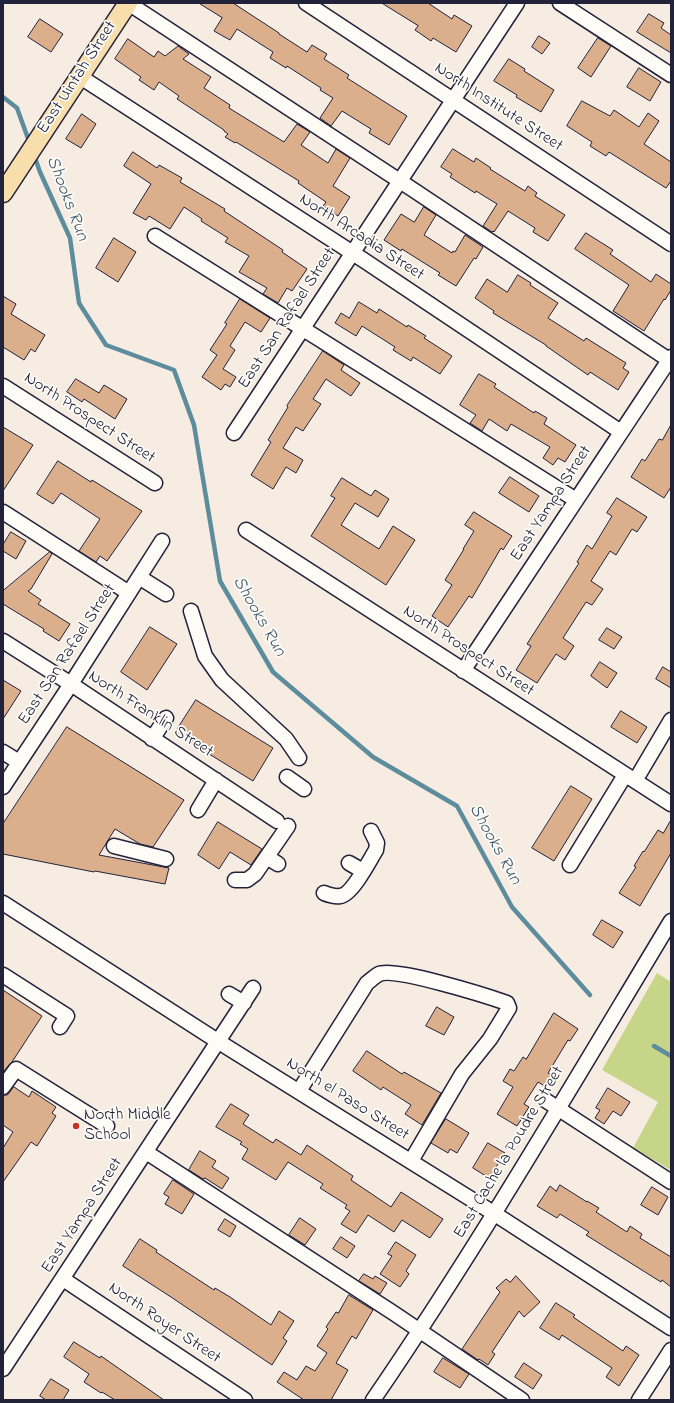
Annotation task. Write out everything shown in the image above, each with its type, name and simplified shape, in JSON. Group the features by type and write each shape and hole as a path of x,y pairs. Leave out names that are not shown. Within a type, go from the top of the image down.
{"main road":[{"name":"East Uintah Street","path":"3,193 128,3"}],"street":[{"path":"128,3 670,359"},
{"name":"North Institute Street","path":"306,3 671,244"},
{"name":"East San Rafael Street","path":"234,433 517,3"},
{"path":"560,3 671,75"},
{"name":"North Arcadia Street","path":"79,76 353,253 621,432"},
{"path":"155,236 302,330 576,500"},
{"name":"East Yampa Street","path":"463,670 670,359"},
{"name":"North Prospect Street","path":"3,386 155,483"},
{"path":"3,512 129,593"},
{"name":"North Prospect Street","path":"246,530 671,804"},
{"name":"East San Rafael Street","path":"5,778 19,762 71,684 162,541"},
{"path":"139,577 166,594"},
{"path":"191,611 205,656 222,680 286,739 299,758"},
{"name":"North Franklin Street","path":"4,643 71,684 152,739 283,823 272,861 247,880 235,880"},
{"path":"152,739 166,718"},
{"path":"570,865 671,720"},
{"path":"3,752 19,762"},
{"path":"287,777 304,788"},
{"path":"198,810 216,780"},
{"path":"324,893 332,896 341,896 350,891 376,850 377,843 371,831"},
{"path":"114,846 166,859"},
{"path":"349,863 363,870"},
{"name":"North el Paso Street","path":"3,903 219,1042 495,1214 671,1328"},
{"name":"East Cache la Poudre Street","path":"373,1400 420,1331 495,1214 671,921"},
{"path":"299,1091 367,983 380,974 393,972 471,991 507,1003 509,1008 490,1039 462,1074 411,1161"},
{"path":"3,975 67,1016 60,1027"},
{"name":"East Yampa Street","path":"3,1369 254,988"},
{"path":"229,994 244,1003"},
{"path":"3,1087 16,1068 107,1126"},
{"path":"544,1100 671,1182"},
{"path":"146,1152 420,1331 522,1400"},
{"name":"North Royer Street","path":"63,1279 245,1400"},
{"path":"639,1400 671,1350"}],"green space":[{"path":"657,973 671,982 671,1170 633,1148 658,1102 602,1070"}],"building":[{"path":"199,3 233,3 307,52 312,45 327,54 324,59 349,75 347,78 407,116 389,145 369,133 371,129 342,111 331,126 320,118 333,98 320,90 321,88 287,66 286,68 270,58 273,52 237,29 230,40 214,31 222,18"},
{"path":"382,3 428,3 452,19 454,15 472,26 456,52 433,38 431,41 415,30 418,26"},
{"path":"649,14 664,23 661,28 671,35 671,53 637,32"},
{"path":"40,19 63,34 51,52 28,37"},
{"path":"539,36 550,43 542,54 532,47"},
{"path":"598,38 611,46 591,77 578,68"},
{"path":"128,39 154,57 158,51 165,56 178,46 189,54 183,59 211,77 204,88 230,105 229,108 284,142 297,124 310,132 301,145 328,163 336,149 350,158 333,186 350,197 338,216 323,206 326,202 298,183 299,181 236,142 235,143 225,137 228,134 224,130 177,99 179,96 159,82 154,90 139,80 141,77 115,59"},
{"path":"509,59 525,69 524,71 554,90 541,112 516,97 517,95 494,81"},
{"path":"639,68 661,82 650,101 627,87"},
{"path":"582,101 610,116 614,110 639,127 648,113 659,121 644,144 671,162 671,181 666,188 609,152 606,156 590,146 592,142 567,126"},
{"path":"82,114 96,124 81,148 66,139"},
{"path":"453,149 474,162 476,158 491,168 490,169 525,191 528,186 537,193 535,196 565,215 548,241 533,232 535,228 508,211 494,232 483,226 497,204 476,191 475,193 450,177 452,174 441,167"},
{"path":"133,152 157,168 159,165 182,178 180,182 225,209 224,211 283,250 282,252 307,269 292,291 287,288 278,303 263,294 267,288 239,272 249,256 225,242 228,238 201,221 202,219 184,207 170,229 149,216 146,220 133,213 151,184 124,166"},
{"path":"424,207 436,215 424,235 452,253 453,251 455,252 465,235 483,247 456,286 438,275 440,273 402,249 401,251 384,240 401,214 414,222"},
{"path":"586,233 613,250 610,254 651,282 656,274 671,284 671,290 644,331 613,311 629,285 575,249"},
{"path":"114,238 136,252 118,282 96,268"},
{"path":"518,275 531,283 530,285 558,303 548,318 584,341 586,338 626,363 623,368 629,372 618,390 590,372 588,375 546,345 493,313 494,311 475,298 487,279 507,292"},
{"path":"3,296 16,304 11,314 45,335 35,352 31,349 24,360 3,347"},
{"path":"240,299 270,318 261,332 245,322 230,346 235,350 223,369 236,377 230,387 225,384 221,390 202,377 217,355 210,350 227,324 225,323"},
{"path":"359,302 377,313 379,309 407,327 408,325 426,336 424,338 452,356 440,374 413,357 411,361 393,350 395,347 362,326 356,336 335,323 341,313 349,318"},
{"path":"323,351 344,365 341,370 360,383 351,396 326,379 313,399 321,404 303,431 296,427 283,448 303,460 296,473 286,467 273,489 251,475 271,442 268,440 288,407 287,406"},
{"path":"479,374 496,384 494,387 534,413 535,411 547,418 544,424 576,445 565,462 558,458 553,465 543,458 550,447 511,424 507,431 489,419 482,431 470,423 476,415 460,405"},
{"path":"76,379 99,393 104,385 127,399 115,419 84,399 82,402 67,392"},
{"path":"671,425 671,487 664,498 631,477 642,459 645,461 659,439 662,440"},
{"path":"3,427 33,445 3,491"},
{"path":"58,461 142,511 107,561 100,556 96,562 79,551 100,519 61,493 53,504 37,494"},
{"path":"510,477 539,496 529,512 499,493"},
{"path":"342,478 371,496 375,490 389,499 378,517 355,503 341,525 379,549 393,526 415,540 386,585 311,536 335,498 331,496"},
{"path":"617,498 647,517 637,532 632,529 616,555 610,551 591,581 603,589 592,605 586,602 563,638 574,646 565,660 556,654 537,683 516,670 531,646 527,644 579,563 577,562 587,545 592,549 612,516 607,513"},
{"path":"474,512 512,536 503,550 501,548 472,598 469,596 448,627 432,616 452,585 445,580 474,531 465,525"},
{"path":"11,532 26,541 16,559 3,551 3,545"},
{"path":"50,552 52,554 31,589 28,591 41,600 38,604 70,624 59,641 43,631 44,629 3,604 3,591"},
{"path":"150,627 177,644 147,690 121,672"},
{"path":"607,628 622,637 614,649 599,640"},
{"path":"600,662 617,673 607,688 591,676"},
{"path":"663,667 671,672 671,688 656,679"},
{"path":"3,680 21,691 3,719"},
{"path":"196,700 273,748 253,781 175,733"},
{"path":"621,711 647,727 637,743 611,727"},
{"path":"67,727 184,800 153,847 140,844 115,829 99,855 169,868 165,884 3,854 3,824"},
{"path":"571,786 592,799 554,861 532,848"},
{"path":"671,820 671,853 640,906 619,893 636,867 634,866 643,851 644,852 658,830 663,833"},
{"path":"218,822 262,849 251,865 230,852 219,869 198,855"},
{"path":"602,920 623,932 613,948 593,935"},
{"path":"3,990 42,1016 12,1062 3,1072"},
{"path":"437,1007 454,1017 444,1035 426,1026"},
{"path":"554,1013 578,1029 570,1041 568,1040 548,1073 553,1076 546,1087 538,1082 524,1104 529,1107 517,1126 497,1114 513,1087 503,1081 510,1069 514,1071 523,1057 526,1059"},
{"path":"367,1051 402,1074 404,1072 441,1093 422,1125 405,1114 411,1105 383,1087 381,1090 353,1071"},
{"name":"North Middle School","path":"14,1087 29,1097 32,1091 56,1107 52,1113 56,1116 37,1146 31,1142 3,1182 3,1148 13,1132 3,1125 3,1095 7,1095"},
{"path":"608,1088 630,1102 621,1116 613,1111 604,1124 595,1118 600,1110 596,1108"},
{"path":"231,1104 249,1115 243,1124 273,1143 276,1139 301,1155 307,1145 353,1176 351,1180 391,1207 401,1192 443,1219 430,1238 402,1220 394,1232 368,1215 356,1233 341,1224 350,1211 345,1208 347,1205 320,1188 323,1184 288,1162 276,1180 242,1159 248,1149 240,1144 242,1142 216,1127"},
{"path":"446,1119 469,1133 457,1153 450,1149 448,1153 431,1143"},
{"path":"488,1143 505,1153 489,1178 473,1168"},
{"path":"200,1151 216,1161 212,1167 229,1178 222,1189 189,1170"},
{"path":"173,1180 194,1194 182,1214 165,1204 169,1197 164,1194"},
{"path":"560,1185 599,1208 596,1212 627,1232 630,1226 642,1234 640,1238 671,1257 671,1287 662,1280 661,1282 586,1235 589,1232 560,1214 557,1218 537,1206 550,1186 556,1191"},
{"path":"652,1187 668,1197 658,1215 641,1205"},
{"path":"300,1218 316,1229 305,1245 289,1235"},
{"path":"225,1219 236,1226 230,1237 218,1230"},
{"path":"341,1237 355,1246 347,1258 333,1249"},
{"path":"140,1239 157,1250 156,1252 214,1290 215,1288 230,1297 271,1325 279,1311 294,1321 283,1338 287,1341 272,1365 123,1266"},
{"path":"396,1242 416,1255 406,1271 409,1274 400,1287 380,1274 392,1256 388,1254"},
{"path":"364,1274 373,1279 375,1276 387,1283 380,1294 359,1281"},
{"path":"516,1276 540,1302 524,1317 519,1311 492,1352 495,1354 488,1365 462,1349 500,1292 496,1288 506,1279 510,1282"},
{"path":"349,1295 373,1310 356,1339 352,1336 336,1363 348,1370 331,1400 304,1400 277,1382 284,1372 297,1380 306,1366 315,1371 327,1353 317,1346 328,1329 326,1327 336,1312 338,1313"},
{"path":"556,1303 575,1315 573,1317 623,1351 626,1346 639,1355 619,1386 606,1377 612,1368 562,1335 559,1340 540,1328"},
{"path":"74,1342 100,1358 101,1356 164,1400 115,1400 102,1392 101,1393 84,1382 89,1374 64,1357"},
{"path":"443,1358 469,1374 460,1388 434,1372"},
{"path":"524,1363 542,1375 533,1389 515,1377"},
{"path":"51,1379 69,1390 63,1400 46,1400 40,1396"}],"waterway":[{"name":"Shooks Run","path":"3,97 17,108 30,144"},
{"name":"Shooks Run","path":"34,155 40,172 70,238 79,303 106,345 174,370 194,425 220,581 273,672 373,757 457,806 512,907 590,995"},
{"name":"Shooks Run","path":"654,1046 671,1056"}],"place":[{"name":"North Middle School","path":"76,1126"}]}
